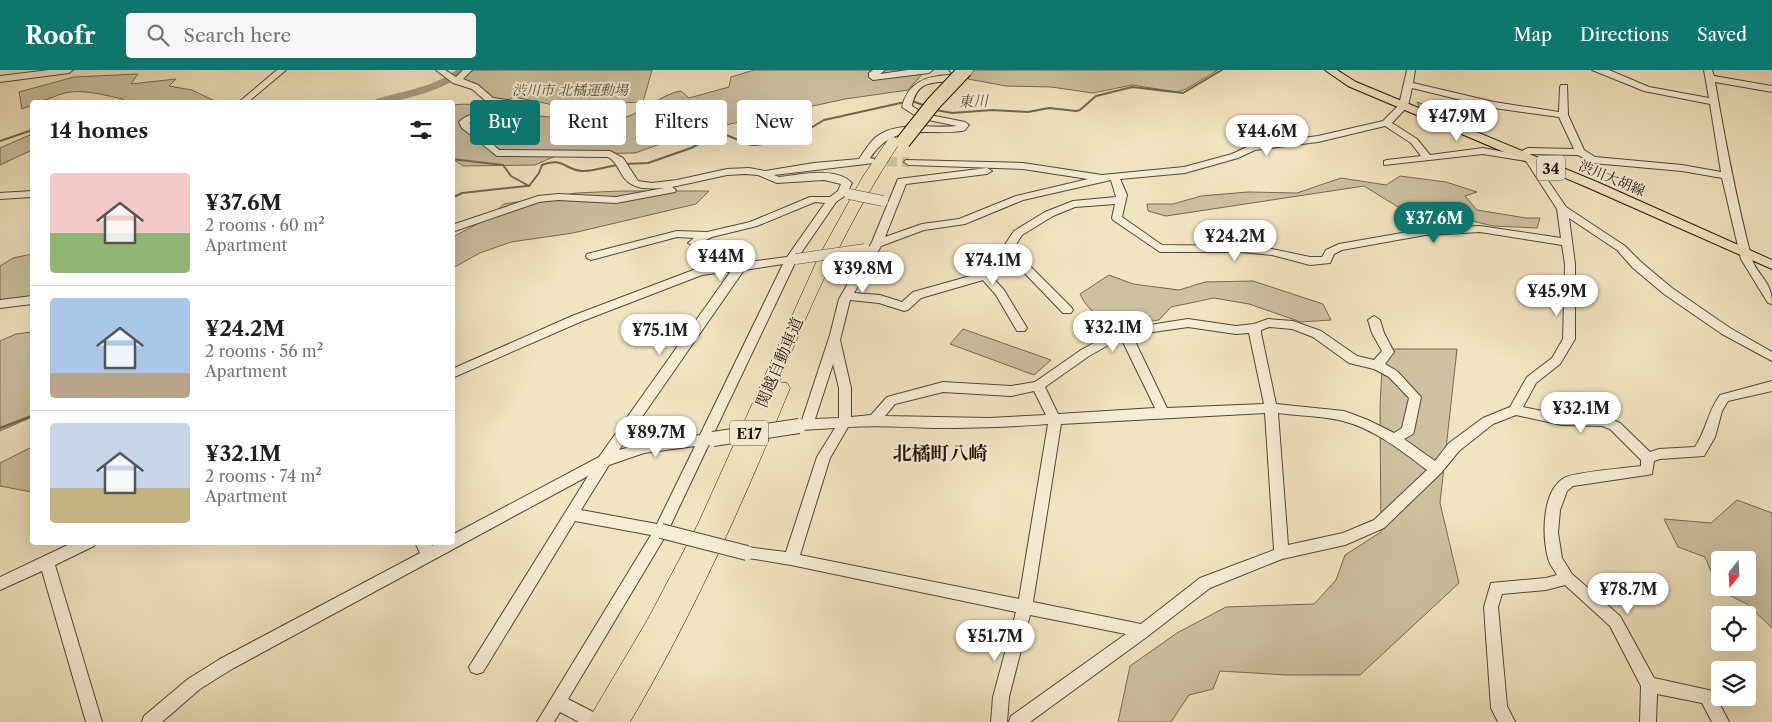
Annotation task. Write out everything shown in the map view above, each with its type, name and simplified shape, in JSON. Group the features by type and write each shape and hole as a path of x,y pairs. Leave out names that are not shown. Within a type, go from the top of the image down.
{"highway":[{"name":"関越自動車道","path":"617,722 640,684 703,568 848,233 899,142 925,102 954,70"},
{"name":"関越自動車道","path":"597,722 623,682 690,563 837,230 866,182 899,142 965,70"}],"main road":[{"name":"渋川大胡線","path":"1330,70 1352,84 1772,265"}],"street":[{"path":"1,79 22,70"},
{"path":"1,79 69,70"},
{"path":"245,100 282,70"},
{"path":"440,70 452,80 473,86 490,100 527,106 531,110 526,118 518,120 486,115 475,116 464,122 464,126 497,153 615,155 621,161 629,180 639,185 672,184 698,177 740,170 764,173 773,180 832,176 842,178 847,182 845,193"},
{"path":"452,80 468,70"},
{"path":"881,70 873,73 873,78 929,70"},
{"path":"455,228 538,200 558,197 616,200 764,173 867,161 878,141 885,136 904,132 962,128 964,125 962,124 922,116 908,107 908,97 926,80 952,78 958,73 954,70"},
{"path":"455,373 576,320 700,272 793,260 872,246 922,227 961,222 1020,198 1103,178 1185,170 1234,156 1253,147 1318,139 1386,123 1403,106 1411,70"},
{"path":"1596,70 1608,71 1647,89 1713,102"},
{"path":"1772,89 1709,74 1727,176 1746,259 1772,300"},
{"path":"1407,84 1494,105 1563,115"},
{"path":"1564,87 1563,115 1580,152"},
{"path":"1386,123 1414,141 1428,158"},
{"path":"1387,163 1483,151 1524,157 1562,209 1616,244 1668,291 1726,331 1772,357"},
{"path":"1524,157 1528,152 1580,152 1593,160 1682,168 1727,176"},
{"path":"909,162 1023,166 1103,178"},
{"path":"803,425 836,335 847,296 872,246 887,202 902,180 1005,170 1023,166"},
{"path":"1114,176 1122,195 1116,218 1119,222 1160,249 1241,249 1272,252 1310,261 1326,260 1330,252 1339,247 1408,234 1480,229 1567,242"},
{"path":"545,722 563,705 661,531 709,440 793,260 832,200 845,193 887,202"},
{"path":"0,196 30,194"},
{"path":"693,243 708,235 753,224 814,199 832,200"},
{"path":"847,296 880,299 904,307 918,294 984,276 1018,233 1049,214 1073,204 1121,200"},
{"path":"1515,410 1531,380 1556,361 1569,339 1570,264 1562,209"},
{"path":"591,256 677,234 708,235"},
{"path":"1007,249 1067,310"},
{"path":"477,667 604,461 740,267"},
{"path":"984,276 1000,293 1021,328"},
{"path":"0,304 30,300"},
{"path":"1374,320 1378,333 1388,352 1377,365"},
{"path":"874,420 891,400 943,387 992,392 1038,386 1084,353 1125,332 1188,323 1236,330 1256,328 1268,323 1293,325 1317,334 1353,360 1377,365 1393,374 1415,397 1408,431 1394,439"},
{"path":"1256,328 1255,333 1271,408 1281,553"},
{"path":"1125,332 1163,412"},
{"path":"791,559 824,457 845,421 845,388 836,354 836,335"},
{"path":"999,722 1001,697 1025,607 1055,420 1038,386"},
{"path":"1648,458 1659,454 1699,452 1709,437 1716,410 1724,398 1772,386"},
{"path":"455,535 624,451 649,445 709,440 803,425 845,421 980,423 1055,420 1163,412 1271,408 1344,416 1363,423 1394,439 1436,468"},
{"path":"1016,722 1143,631 1205,583 1281,553 1345,539 1379,524 1436,468 1454,447 1488,421 1515,410 1562,420 1604,421 1615,426 1648,458"},
{"path":"1648,458 1647,470 1570,481 1562,488 1553,510 1551,533 1555,559 1566,578 1590,597 1615,621 1649,685 1648,722"},
{"path":"570,514 661,531 747,552 791,559 1143,631"},
{"path":"0,584 83,545"},
{"path":"150,722 194,684 426,549"},
{"path":"47,562 94,722"},
{"path":"1507,722 1498,708 1491,607 1496,588 1546,584 1566,578"},
{"path":"1649,685 1707,696 1721,722"},
{"path":"563,705 597,722"}],"green space":[{"name":"渋川市 北橘運動場","path":"470,70 652,70 644,100 636,100 636,102 626,103 626,100 550,100 550,105 540,102 540,100 514,97 507,100 496,100 460,81"},
{"path":"754,70 926,70 908,90 845,99 812,106 812,100 737,100 737,123 727,125 727,100 658,100 681,91 689,98 729,87 731,77"},
{"path":"974,70 1218,70 1186,89 1177,92 1132,85 1093,93 1051,87 1006,86 968,79"},
{"path":"138,74 131,84 176,79 169,86 192,90 213,100 124,100 77,92 66,93 46,100 30,100 30,106 22,109 19,92 74,77"},
{"path":"1451,100 1480,108 1478,131 1420,109 1417,102 1442,112"},
{"path":"455,105 470,105 470,145 540,145 540,116 550,117 550,145 626,145 626,117 636,112 636,145 657,145 635,153 560,154 535,165 463,166 455,160"},
{"path":"30,135 30,151 0,165 0,148"},
{"path":"1400,176 1446,182 1477,192 1465,196 1477,210 1526,218 1540,218 1537,228 1493,226 1472,221 1437,225 1403,210 1364,186 1166,216 1148,211 1147,204 1173,204 1201,196 1248,192 1297,193 1341,178 1386,185"},
{"path":"709,191 696,204 573,233 511,242 480,253 455,267 455,236 488,218 504,204 576,193"},
{"path":"30,254 30,299 0,301 0,266 13,258"},
{"path":"1109,275 1133,284 1179,290 1205,282 1253,281 1323,304 1331,320 1301,322 1249,304 1214,298 1171,307 1159,320 1114,321 1094,313 1086,305 1080,294"},
{"path":"963,329 1051,360 1034,375 950,344"},
{"path":"30,332 30,418 0,431 0,341 16,334"},
{"path":"1383,349 1457,349 1440,503 1459,583 1360,675 1287,675 1220,671 1213,689 1189,695 1171,722 1118,722 1130,666 1177,633 1226,607 1314,604 1336,580 1345,555 1381,532 1380,406"},
{"path":"30,448 30,492 0,486 0,463"},
{"path":"1737,500 1772,513 1772,628 1756,613 1756,606 1749,606 1731,596 1756,596 1756,551 1711,551 1711,571 1705,557 1678,547 1664,519 1711,523"}],"waterway":[{"path":"386,100 433,87 462,70"},
{"name":"東川","path":"936,110 952,113 992,110 1028,112 1049,108 1076,111 1080,110 1096,96 1132,87 1183,93 1222,70"},
{"name":"東川","path":"912,101 926,106"},
{"name":"東川","path":"624,164 648,163 691,148 721,133 751,145 794,138 824,120 905,102"},
{"name":"東川","path":"0,141 30,131"},
{"name":"東川","path":"455,159 503,165 511,176 529,186 539,173 542,165 549,163 559,163 572,169 583,171 619,165"},
{"path":"455,196 462,193 527,186"},
{"path":"0,428 30,417"}],"tunnel":[{"path":"872,161 909,162"}],"district":[{"name":"北橘町八崎","path":"940,453"}]}
